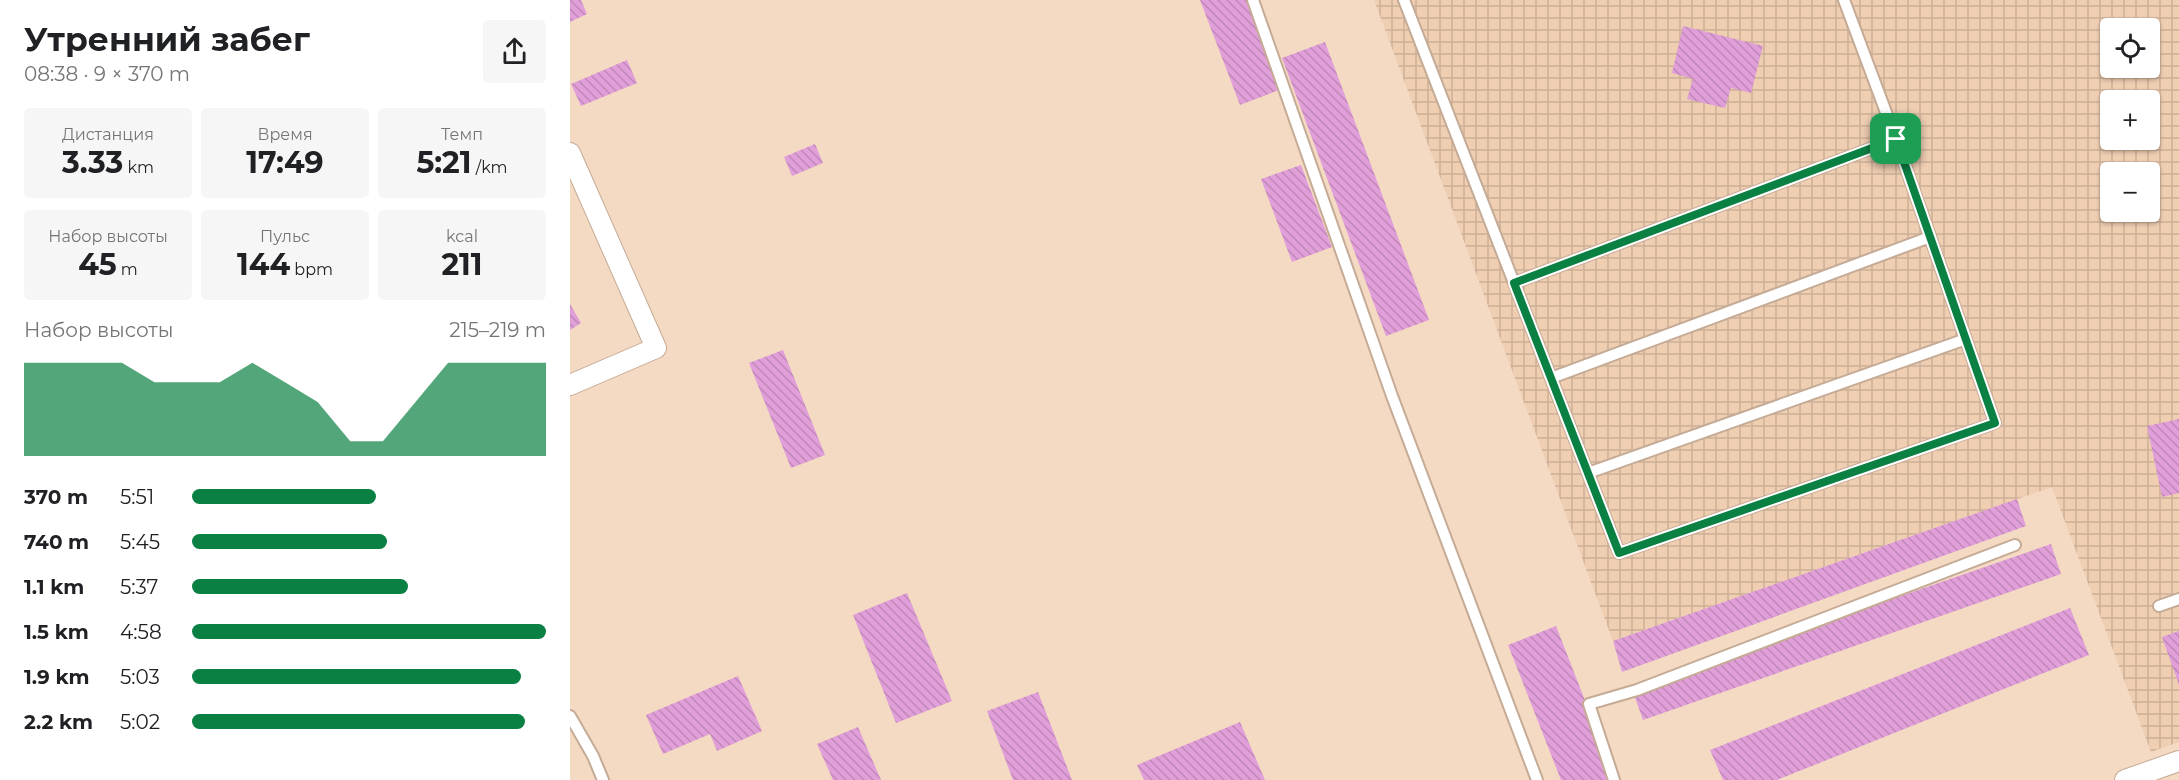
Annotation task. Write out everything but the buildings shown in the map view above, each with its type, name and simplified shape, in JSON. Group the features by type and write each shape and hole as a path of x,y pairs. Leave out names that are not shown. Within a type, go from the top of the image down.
{"street":[{"path":"570,153 656,348 570,385"},
{"path":"2125,780 2179,761"}],"lane":[{"path":"1253,0 1392,396 1537,780"},
{"path":"1404,0 1619,553 1995,423 1896,139 1844,0"},
{"path":"1514,283 1896,139"},
{"path":"1551,378 1930,237"},
{"path":"1588,473 1966,339"},
{"path":"1614,780 1589,704 1637,690 2015,545"},
{"path":"2159,606 2179,599"},
{"path":"570,716 593,756 603,780"}],"shaded area":[{"path":"1374,0 2179,0 2179,742 2151,752 2052,487 1613,641"}],"route":[{"path":"1896,139 1995,423 1619,553 1514,283 1896,139"}]}
